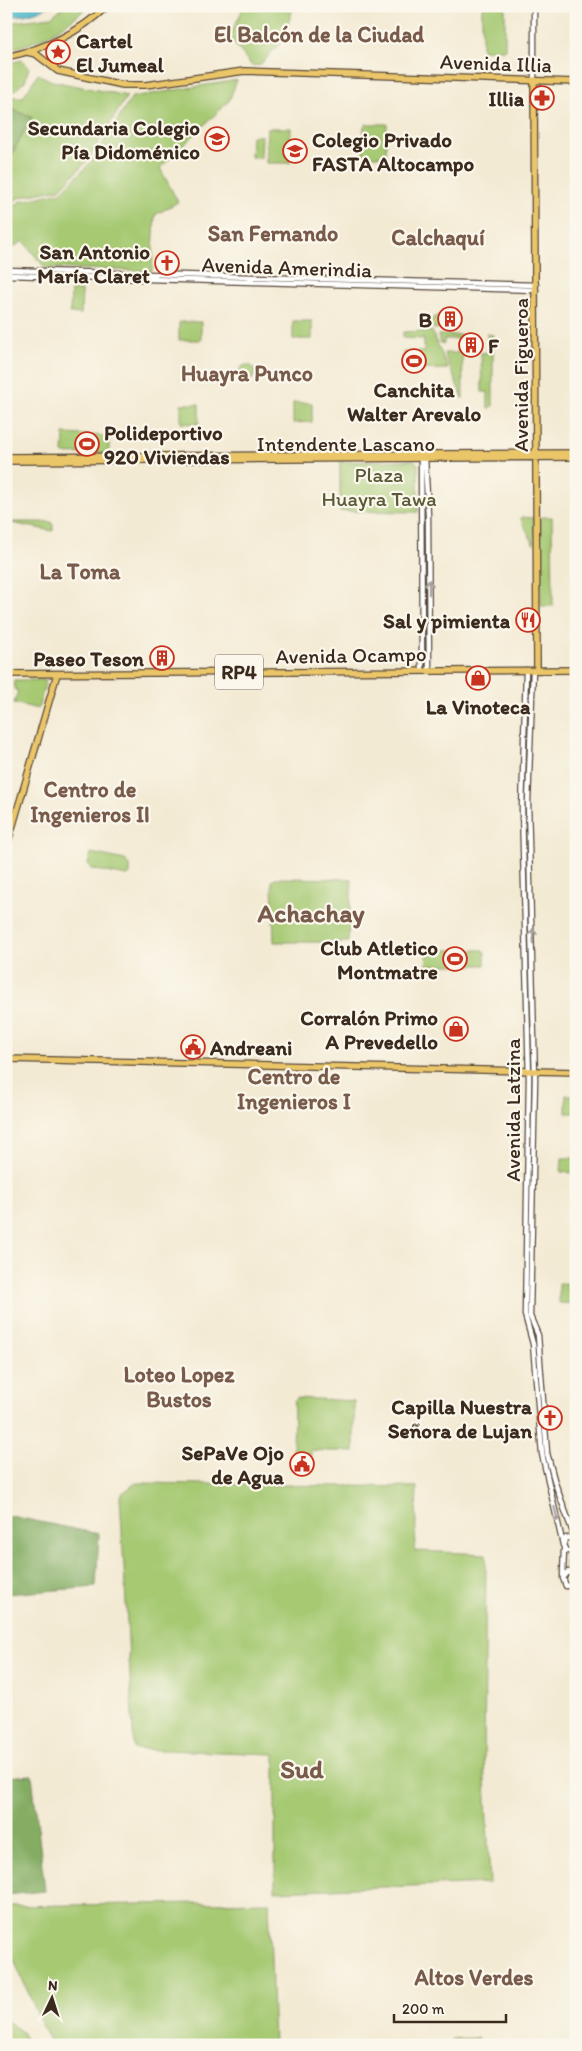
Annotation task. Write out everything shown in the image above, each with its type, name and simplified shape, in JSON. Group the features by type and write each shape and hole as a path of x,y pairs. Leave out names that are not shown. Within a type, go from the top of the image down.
{"main road":[{"path":"6,57 51,44 84,26 107,6"},
{"path":"51,44 51,62 58,71"},
{"path":"44,47 43,55 46,62"},
{"name":"Avenida Illia","path":"27,52 36,54 58,71 112,84 135,86 238,72 576,82"},
{"name":"Avenida Figueroa","path":"534,80 536,287 535,670"},
{"path":"536,456 576,453"},
{"path":"536,456 576,457"},
{"name":"Intendente Lascano","path":"6,461 536,456"},
{"name":"Intendente Lascano","path":"6,457 423,457"},
{"name":"Avenida Ocampo","path":"6,674 576,670"},
{"path":"6,849 57,674"},
{"path":"6,1059 576,1072"}],"street":[{"path":"534,6 534,80"},
{"path":"6,270 536,287"},
{"name":"Avenida Amerindia","path":"6,275 536,287"},
{"path":"422,670 423,457"},
{"path":"423,457 429,670"},
{"name":"Avenida Latzina","path":"526,670 522,810 532,1071 525,1315 533,1344 540,1442 564,1547 563,1578"},
{"name":"Avenida Latzina","path":"535,670 528,803 532,1071 530,1316 538,1335 548,1453 555,1483 575,1538"},
{"path":"575,1538 567,1538 564,1547 571,1552 576,1551"},
{"path":"574,1587 564,1584 563,1578 568,1572 576,1574"}],"green space":[{"path":"64,6 89,6 50,34 29,44 6,50 6,23 51,17"},
{"path":"242,6 294,6 282,41 260,65 252,66 229,37 242,11"},
{"path":"482,6 505,6 505,50 482,50"},
{"path":"22,60 29,67 25,81 15,91 6,90 6,64"},
{"path":"38,74 52,81 127,96 87,161 60,189 20,197 6,206 6,97 23,97"},
{"path":"237,80 229,101 160,168 178,202 155,215 152,271 45,268 23,241 6,252 6,210 22,201 61,192 92,161 132,97"},
{"path":"6,107 32,117 6,165"},
{"path":"367,124 387,124 386,156 367,156 363,154 364,126"},
{"path":"267,128 291,128 290,163 266,163"},
{"path":"252,136 262,136 261,158 251,157"},
{"path":"71,290 82,291 81,314 70,313"},
{"path":"445,312 445,328 434,329 428,321"},
{"path":"293,321 312,321 312,339 293,339"},
{"path":"179,322 201,322 201,340 179,340"},
{"path":"432,331 448,369 403,370 403,352 424,352 424,339 403,338 403,332"},
{"path":"487,334 493,335 493,406 491,408 488,408 488,392 482,392 481,353 488,352"},
{"path":"438,335 462,335 463,399 444,353 458,353 458,339 444,339 444,344 440,343"},
{"path":"247,365 255,373 247,381 239,373"},
{"path":"293,403 312,403 312,422 293,423"},
{"path":"181,404 199,404 199,424 181,423"},
{"name":"Polideportivo 920 Viviendas","path":"64,434 109,436 109,453 63,454"},
{"name":"Plaza Huayra Tawa","path":"414,460 418,464 418,512 340,511 340,462"},
{"path":"522,517 534,518 534,545 521,519"},
{"path":"541,517 552,517 553,606 541,606 539,520"},
{"path":"6,522 51,522 53,531"},
{"path":"14,680 46,680 38,709 14,703 18,691 15,690"},
{"path":"91,853 125,860 130,865 130,874 127,876 91,869 88,864"},
{"path":"275,878 352,879 348,942 274,942 272,881"},
{"name":"Club Atletico Montmatre","path":"428,950 483,950 485,952 485,965 426,965"},
{"path":"566,1095 576,1096 575,1113 566,1113"},
{"path":"562,1158 576,1158 576,1173 561,1172"},
{"path":"559,1283 576,1284 576,1304 559,1303"},
{"path":"297,1398 354,1401 354,1452 311,1450 311,1456 293,1455 294,1401"},
{"path":"136,1483 417,1487 415,1551 486,1554 484,1759 490,1883 275,1891 275,1754 134,1749 120,1495"},
{"path":"6,1515 99,1534 96,1587 6,1594"},
{"path":"565,1552 576,1552 576,1571 565,1571"},
{"path":"32,1775 45,1891 6,1895 6,1777"},
{"path":"269,1902 274,2045 51,2045 7,1944 6,1906"},
{"path":"6,2020 23,2033 28,2045 6,2045"},
{"path":"477,2038 480,2045 449,2045 452,2039"}],"water":[{"path":"6,6 50,6 29,14 6,16"}],"place":[{"name":"Cartel El Jumeal","path":"58,52"},
{"name":"Illia","path":"542,98"},
{"name":"Secundaria Colegio Pía Didoménico","path":"217,139"},
{"name":"Colegio Privado FASTA Altocampo","path":"295,151"},
{"name":"San Antonio María Claret","path":"167,263"},
{"name":"B","path":"450,319"},
{"name":"F","path":"471,345"},
{"name":"Canchita Walter Arevalo","path":"414,361"},
{"name":"Polideportivo 920 Viviendas","path":"87,444"},
{"name":"Sal y pimienta","path":"528,620"},
{"name":"Paseo Teson","path":"162,658"},
{"name":"La Vinoteca","path":"478,678"},
{"name":"Club Atletico Montmatre","path":"455,959"},
{"name":"Corralón Primo A Prevedello","path":"456,1029"},
{"name":"Andreani","path":"193,1047"},
{"name":"Capilla Nuestra Señora de Lujan","path":"550,1418"},
{"name":"SePaVe Ojo de Agua","path":"302,1464"}],"district":[{"name":"El Balcón de la Ciudad","path":"319,34"},
{"name":"San Fernando","path":"273,233"},
{"name":"Calchaquí","path":"438,237"},
{"name":"Huayra Punco","path":"247,373"},
{"name":"La Toma","path":"80,571"},
{"name":"Centro de Ingenieros II","path":"90,802"},
{"name":"Achachay","path":"311,913"},
{"name":"Centro de Ingenieros I","path":"294,1088"},
{"name":"Loteo Lopez Bustos","path":"179,1386"},
{"name":"Sud","path":"302,1769"},
{"name":"Altos Verdes","path":"474,1977"}]}
